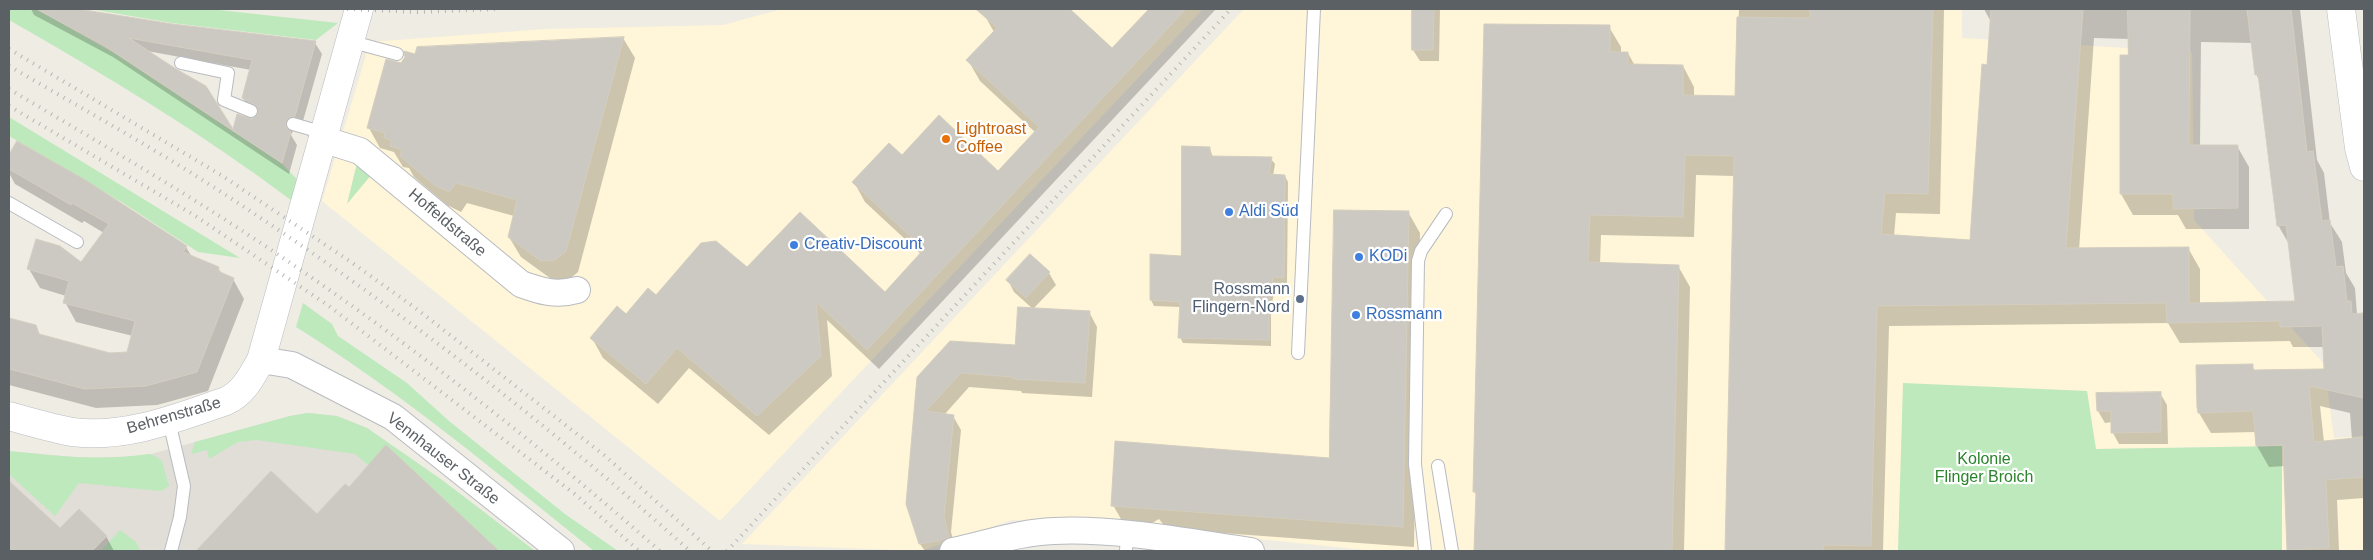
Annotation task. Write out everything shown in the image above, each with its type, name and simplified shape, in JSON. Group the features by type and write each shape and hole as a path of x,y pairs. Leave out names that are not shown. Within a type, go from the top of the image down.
{"street":[{"path":"261,360 358,9"},
{"path":"2341,9 2358,148 2364,168"},
{"name":"Hoffeldstraße","path":"323,136 360,151 521,284 546,293 566,293 577,290"},
{"name":"Behrenstraße","path":"9,416 58,429 92,433 139,429 169,421 233,398 245,387 261,360"},
{"name":"Vennhauser Straße","path":"261,360 292,365 394,417 561,551"},
{"path":"953,551 1024,535 1054,531 1127,543 1251,551"}],"lane":[{"path":"1298,353 1314,9"},
{"path":"349,42 397,54"},
{"path":"181,63 228,72 224,100 251,111"},
{"path":"293,124 323,136"},
{"path":"9,206 77,242"},
{"path":"1424,551 1415,464 1418,261 1421,250 1446,214"},
{"path":"169,421 184,486 180,517 171,551"},
{"path":"1438,466 1452,551"}],"shaded area":[{"path":"782,9 1203,9 720,521 322,201 370,42 546,29 723,25"},
{"path":"1244,9 1962,9 1962,38 2192,52 2194,220 2324,364 2334,438 2364,436 2364,551 2282,551 2282,446 2095,449 2087,391 1904,384 1898,551 1376,551 1109,524 1012,520 921,551 742,544"},
{"path":"308,413 337,416 367,428 442,480 535,551 9,551 9,451 85,458 144,456 290,416"}],"green space":[{"path":"9,9 36,9 114,53 281,163 297,179 291,200 223,151 153,106 9,20"},
{"path":"90,9 210,9 338,23 316,40 172,23"},
{"path":"9,117 240,258 198,252 123,203 9,136"},
{"path":"357,163 372,174 347,204"},
{"path":"303,303 332,324 338,336 407,383 449,421 565,514 618,551 594,551 411,406 296,327"},
{"name":"Kolonie Flinger Broich","path":"1903,383 2087,391 2096,449 2282,446 2282,551 1898,551"},
{"path":"308,413 337,416 367,428 442,480 535,551 499,551 386,445 368,465 355,454 257,440 238,442 209,459 207,450 191,454 195,442 290,416"},
{"path":"9,451 96,457 151,454 162,461 169,486 161,491 79,483 55,516 9,474"},
{"path":"120,530 136,542 140,551 101,551"}],"building":[{"path":"37,9 78,9 172,24 316,41 295,116 288,118 285,122 287,129 291,132 282,163 105,46","holes":["129,38 252,60 242,98 257,106 258,114 252,119 237,114 233,129 206,86"]},
{"path":"976,9 1070,9 1112,48 1149,9 1186,9 867,350 816,302 821,356 757,416 677,348 646,384 590,338 617,306 626,314 648,288 656,295 701,243 716,241 747,267 800,212 885,292 924,249 852,182 889,143 902,155 939,115 998,171 1039,127 966,60 997,28"},
{"path":"1412,9 1434,9 1433,50 1412,50"},
{"path":"1810,9 1933,9 1928,194 1885,193 1881,234 1970,240 1982,64 1987,65 1991,9 2083,9 2066,248 2189,247 2189,303 2295,301 2286,225 2277,226 2258,74 2255,75 2247,9 2291,9 2307,152 2313,151 2322,221 2330,220 2336,267 2343,266 2347,301 2351,301 2352,314 2363,313 2364,322 2364,398 2309,386 2314,442 2364,437 2364,477 2326,480 2329,548 2287,550 2283,445 2256,446 2253,411 2198,413 2197,407 2196,365 2253,364 2253,370 2324,369 2322,326 2280,327 2280,321 2167,323 2166,303 1877,306 1871,546 1823,545 1823,551 1725,551 1734,156 1685,155 1683,217 1590,215 1588,262 1679,265 1672,551 1474,551 1476,492 1473,492 1484,24 1610,25 1610,52 1628,52 1628,64 1683,65 1683,95 1735,96 1737,17 1810,18"},
{"path":"2128,9 2190,9 2189,145 2238,145 2238,208 2173,209 2173,194 2120,194 2120,55 2128,55"},
{"path":"624,37 566,251 555,260 541,261 508,237 517,200 456,183 449,192 434,185 400,156 402,150 390,146 391,140 384,138 385,133 367,128 386,59 401,63 405,57 404,51 415,54 417,47"},
{"path":"17,141 87,181 187,246 183,252 219,267 218,271 234,278 197,372 146,386 85,389 9,369 9,318 36,325 39,334 110,353 127,352 135,321 63,303 69,281 27,269 36,239 60,246 81,262 109,224 72,203 71,205 9,169 9,155"},
{"path":"1182,146 1210,147 1210,156 1272,157 1269,174 1285,175 1284,278 1273,277 1269,301 1269,340 1178,338 1180,302 1150,300 1150,254 1181,256"},
{"path":"1334,210 1409,211 1403,527 1111,506 1115,441 1329,458"},
{"path":"1030,254 1050,272 1026,298 1006,280"},
{"path":"1018,307 1090,311 1085,383 1013,379 1013,377 961,373 926,411 954,415 944,517 949,537 919,544 906,504 917,377 950,341 1015,345"},
{"path":"2161,392 2161,432 2111,433 2111,411 2097,411 2096,393"},
{"path":"386,445 499,551 196,551 271,471 317,514 345,484 349,487"},
{"path":"9,481 60,528 79,509 107,536 92,551 9,551"}],"railway":[{"path":"347,9 417,12 499,9"},
{"path":"727,551 1231,9"},
{"path":"9,49 221,175 351,262 418,310 604,455 712,551"},
{"path":"9,66 190,172 340,272 519,406 690,551"},
{"path":"9,89 202,205 321,284 495,413 660,551"},
{"path":"9,106 194,215 329,306 576,495 639,551"}],"place":[{"name":"Lightroast Coffee","path":"946,139"},
{"name":"Aldi Süd","path":"1229,212"},
{"name":"Creativ-Discount","path":"794,245"},
{"name":"KODi","path":"1359,257"},
{"name":"Rossmann Flingern-Nord","path":"1300,299"},
{"name":"Rossmann","path":"1356,315"}]}
